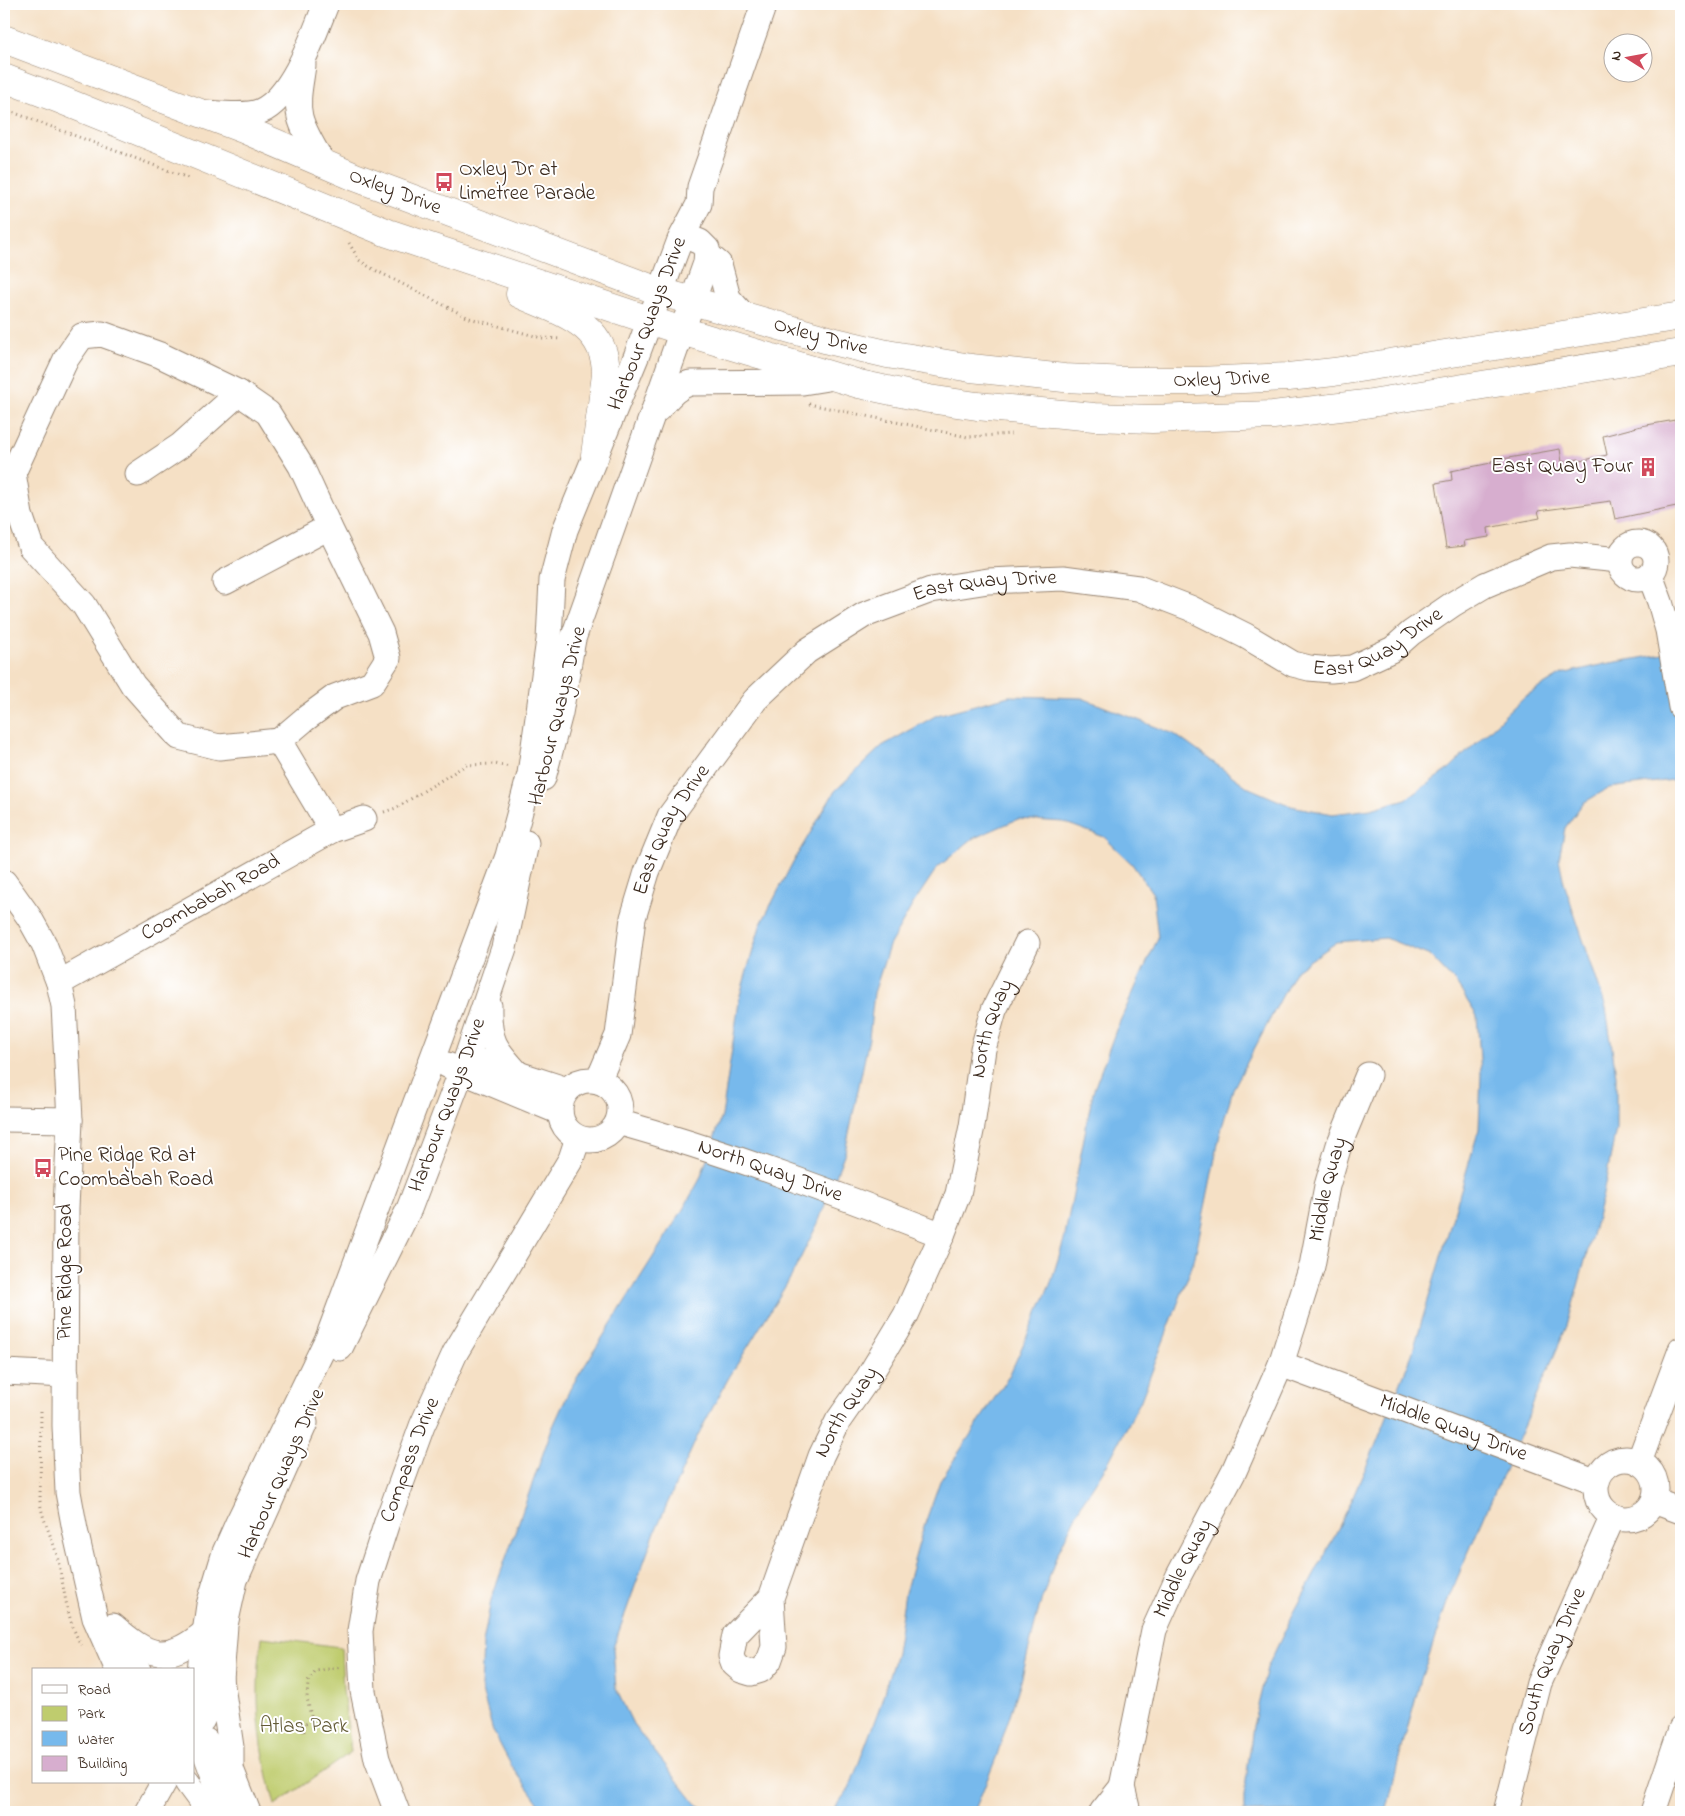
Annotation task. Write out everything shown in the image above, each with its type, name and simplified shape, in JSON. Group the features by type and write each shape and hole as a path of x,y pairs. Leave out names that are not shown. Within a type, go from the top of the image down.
{"main road":[{"name":"Oxley Drive","path":"4,40 243,130 323,164 661,292 806,334 887,354 971,368 1064,378 1138,382 1288,377 1334,372 1681,316"},
{"path":"4,54 48,74 61,83 62,90 59,99"},
{"name":"Oxley Drive","path":"4,78 388,233 682,331 834,377 909,396 977,406 1094,417 1198,418 1273,415 1329,410 1681,353"},
{"path":"388,233 574,318 593,333 602,347 607,365 596,454"}],"street":[{"path":"198,113 252,114 261,112 270,106 280,96 304,60 326,4"},
{"path":"682,235 699,204 700,187 764,4"},
{"path":"304,60 300,94 300,116 323,164"},
{"name":"Harbour Quays Drive","path":"195,1732 221,1679 225,1625 235,1580 340,1348 409,1209 464,1064 504,948 523,854 560,713 573,639 655,412 706,263 707,248 700,242 682,235 565,530 552,580 549,640 530,774 508,856 328,1338 225,1552 209,1605 204,1633 195,1732 214,1776 225,1812"},
{"path":"707,254 719,264 728,298 746,317"},
{"path":"102,334 160,356 239,393 268,413 301,466 381,633 388,658 372,683 335,697 279,741 219,747 179,737 133,685 84,604 31,547 20,515 13,473 66,359 82,336 102,334"},
{"path":"655,412 682,385 690,382 803,382 834,377"},
{"path":"138,474 180,446 239,393"},
{"path":"225,582 329,527"},
{"name":"East Quay Drive","path":"598,1081 618,1035 633,918 647,872 670,816 755,700 807,651 864,615 931,590 988,581 1063,578 1138,588 1206,616 1246,636 1293,664 1331,670 1352,668 1385,653 1453,604 1485,585 1551,557 1570,555 1620,560 1622,570 1630,578 1640,580 1650,575 1668,630 1681,707"},
{"path":"279,741 332,830"},
{"name":"Coombabah Road","path":"59,983 332,830 364,819"},
{"name":"Pine Ridge Road","path":"4,882 37,930 59,983 64,1006 70,1120 66,1208 65,1426 68,1492 95,1618 117,1668"},
{"name":"North Quay","path":"771,1598 821,1456 838,1421 868,1378 906,1315 942,1235 958,1194 972,1126 983,1049 994,1010 1027,943"},
{"path":"490,991 489,1022 492,1039 499,1054 519,1084"},
{"path":"434,1053 563,1101"},
{"name":"Middle Quay","path":"1128,1812 1122,1787 1154,1630 1179,1575 1234,1471 1281,1364 1312,1266 1327,1186 1338,1145 1368,1075"},
{"path":"598,1081 608,1085 615,1093 619,1102 618,1122 611,1132 601,1138 589,1140 578,1138 565,1128 563,1101 578,1082 598,1081"},
{"path":"446,1112 454,1105 484,1092 500,1092 519,1084"},
{"path":"4,1119 70,1120"},
{"name":"North Quay Drive","path":"618,1122 689,1142 853,1200 942,1235"},
{"name":"Compass Drive","path":"397,1812 377,1759 362,1691 360,1631 368,1580 422,1426 455,1353 571,1159 578,1138"},
{"path":"1639,1462 1681,1350"},
{"name":"Middle Quay Drive","path":"1281,1364 1597,1482"},
{"path":"4,1372 66,1375"},
{"path":"1621,1460 1639,1462 1648,1468 1654,1480 1656,1490 1654,1501 1648,1510 1635,1518 1625,1520 1613,1516 1604,1510 1596,1494 1597,1482 1601,1473 1611,1463 1621,1460"},
{"path":"1654,1501 1681,1511"},
{"name":"South Quay Drive","path":"1506,1812 1539,1683 1613,1516"},
{"name":"Pine Ridge Road","path":"89,1586 137,1668"},
{"path":"113,1626 135,1645 147,1651 157,1653 177,1650 194,1642 204,1633"},
{"path":"221,1679 231,1747 231,1769 248,1812"},
{"path":"1654,1812 1681,1729"},
{"path":"195,1732 231,1769"},
{"path":"147,1812 163,1784"},
{"path":"188,1784 208,1812"},
{"name":"Middle Quay","path":"1102,1812 1122,1787"}],"path":[{"path":"364,819 396,808 466,765 495,764 517,768"},
{"path":"313,1726 307,1698 308,1682 316,1671 345,1666"},
{"path":"304,1732 303,1725 312,1721"}],"green space":[{"name":"Atlas Park","path":"262,1637 341,1647 343,1690 351,1752 275,1805 260,1732 258,1681"}],"water":[{"path":"1681,651 1681,779 1609,788 1583,803 1565,828 1559,859 1564,883 1606,1008 1616,1075 1616,1129 1602,1199 1567,1326 1449,1597 1421,1679 1386,1812 1244,1812 1244,1797 1253,1726 1267,1668 1349,1506 1412,1354 1479,1129 1481,1073 1477,1016 1456,983 1430,956 1386,938 1337,942 1296,970 1233,1089 1220,1134 1194,1261 1141,1400 1108,1463 1081,1505 1056,1557 1039,1608 1021,1681 996,1758 974,1812 831,1812 849,1789 879,1709 896,1653 905,1593 922,1532 940,1481 1009,1376 1050,1285 1064,1240 1093,1092 1116,1030 1158,938 1153,894 1132,864 1104,837 1063,822 1018,819 972,839 937,868 913,904 889,946 874,993 869,1038 845,1152 818,1223 791,1277 728,1379 698,1435 656,1529 613,1648 616,1689 633,1724 695,1803 711,1812 545,1812 511,1765 493,1731 481,1687 483,1643 491,1600 551,1431 570,1389 682,1211 700,1179 722,1116 740,995 760,926 793,862 835,791 882,746 937,715 1009,696 1082,698 1174,734 1249,788 1291,806 1333,814 1371,809 1406,799 1450,768 1524,697 1562,674 1605,664"}],"building":[{"path":"1681,419 1681,505 1615,519 1611,501 1538,511 1540,518 1488,528 1489,537 1464,541 1465,546 1446,548 1436,483 1452,480 1451,471 1491,463 1491,461 1560,449 1562,462 1579,459 1580,461 1607,455 1603,436 1641,426"}],"place":[{"name":"Oxley Dr at Limetree Parade","path":"444,182"},
{"name":"East Quay Four","path":"1648,467"},
{"name":"Pine Ridge Rd at Coombabah Road","path":"43,1168"}]}
